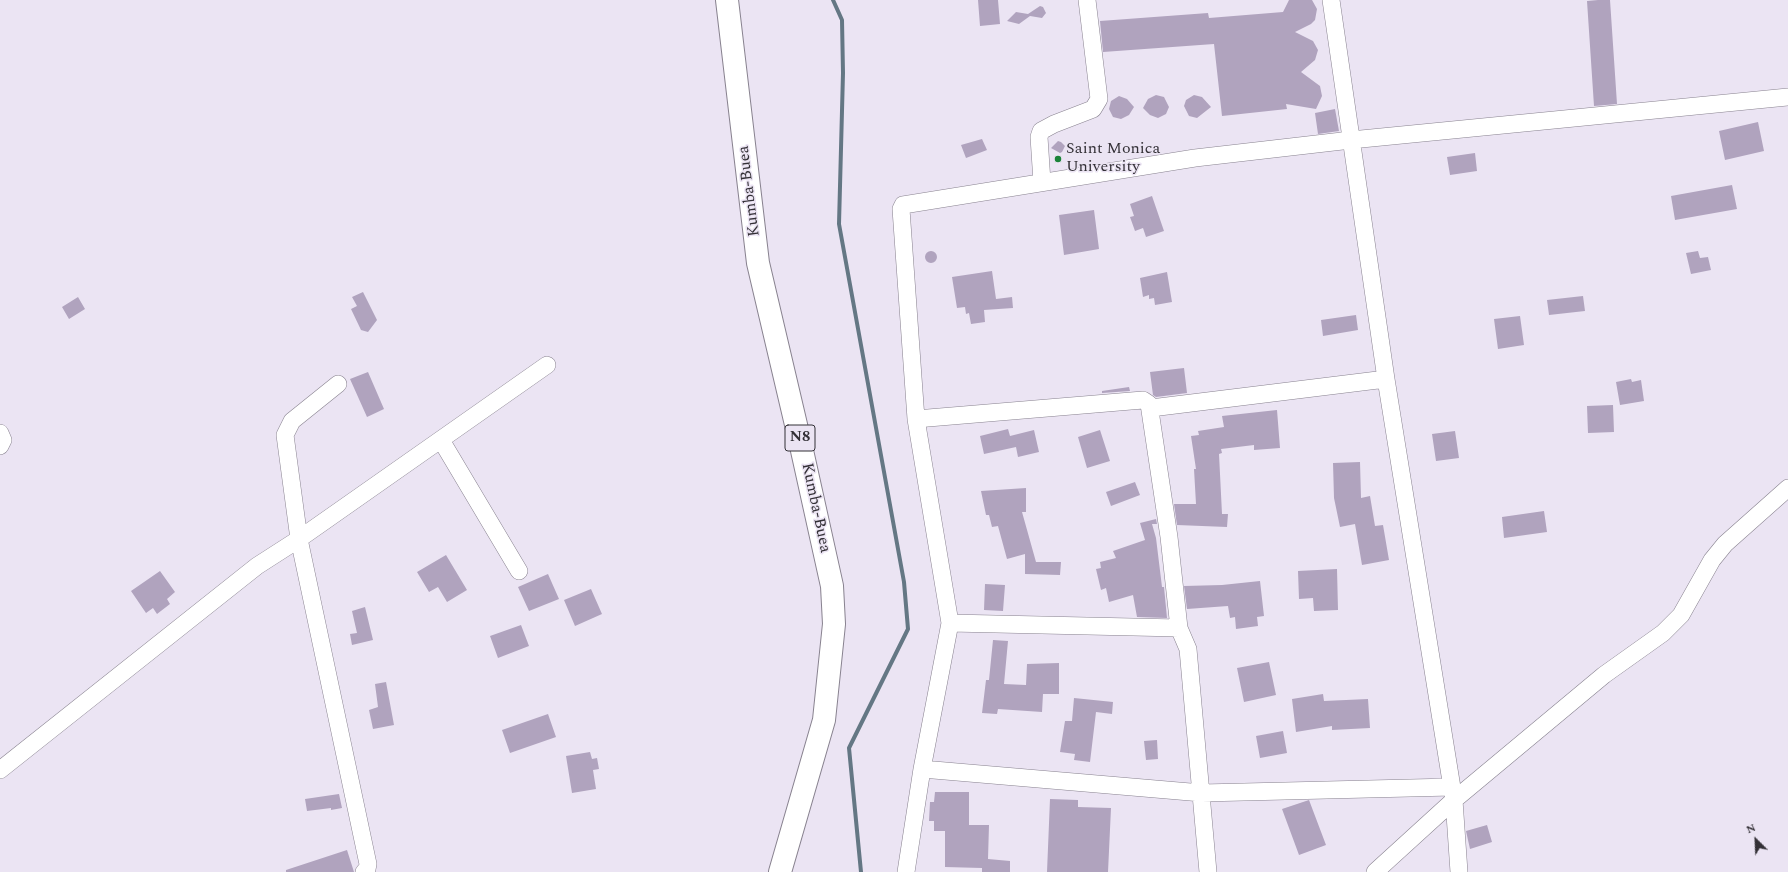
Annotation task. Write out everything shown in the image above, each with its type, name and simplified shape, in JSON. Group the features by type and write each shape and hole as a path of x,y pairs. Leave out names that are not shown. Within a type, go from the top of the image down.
{"highway":[{"name":"Kumba-Buea","path":"727,0 758,263 802,446 832,586 834,624 824,720 780,872"}],"street":[{"path":"1042,182 1039,137 1041,131 1054,124 1093,109 1098,99 1087,0"},
{"path":"1331,0 1386,379 1453,794 1459,872"},
{"path":"906,872 922,769 950,623 916,419 900,209 905,203 1196,158 1351,140 1788,97"},
{"path":"0,770 257,566 299,539 547,365"},
{"path":"1151,408 1386,379"},
{"path":"338,384 292,421 285,435 299,539 368,864 367,869 364,872"},
{"path":"916,419 1143,400 1147,401 1151,408 1178,628 1188,649 1208,872"},
{"path":"0,433 3,440 0,446"},
{"path":"440,440 519,571"},
{"path":"1375,872 1453,794 1604,675 1663,633 1681,614 1712,560 1721,549 1788,488"},
{"path":"950,623 1178,628"},
{"path":"922,769 1202,793 1453,794"}],"building":[{"path":"978,0 998,0 1000,24 980,26"},
{"path":"1289,0 1312,0 1317,9 1315,20 1311,24 1295,32 1313,41 1318,50 1315,60 1301,72 1320,86 1322,96 1316,109 1286,104 1287,109 1222,116 1214,44 1103,52 1100,21 1208,13 1209,18 1283,12"},
{"path":"1610,0 1617,104 1594,106 1587,1"},
{"path":"1040,6 1043,7 1046,13 1042,18 1030,16 1019,24 1007,21 1016,12 1028,14"},
{"path":"1156,95 1164,97 1169,107 1166,114 1158,118 1150,115 1143,108 1148,99"},
{"path":"1194,95 1202,97 1211,107 1197,118 1189,116 1184,106 1186,100"},
{"path":"1119,96 1127,99 1134,107 1129,115 1121,119 1113,117 1109,109 1111,101"},
{"path":"1335,109 1339,131 1318,134 1315,113"},
{"path":"1758,122 1764,151 1725,160 1719,131"},
{"path":"982,139 987,150 966,158 961,145"},
{"path":"1058,141 1065,146 1060,153 1051,148"},
{"path":"1475,153 1477,171 1450,175 1447,157"},
{"path":"1732,185 1737,209 1675,220 1671,196"},
{"path":"1152,196 1164,231 1146,237 1143,228 1135,231 1130,217 1134,216 1130,204"},
{"path":"1094,210 1099,249 1064,255 1059,215"},
{"path":"931,251 935,253 937,257 935,261 931,263 927,261 925,257 927,253"},
{"path":"1698,251 1700,258 1708,257 1711,270 1691,274 1686,253"},
{"path":"992,271 996,299 1012,297 1013,308 984,310 985,322 971,324 969,313 966,314 965,307 957,308 952,277"},
{"path":"1167,272 1172,302 1155,305 1154,298 1149,299 1149,295 1143,297 1140,278"},
{"path":"363,292 377,320 368,332 361,330 351,309 357,306 352,297"},
{"path":"1583,296 1585,311 1549,315 1547,300"},
{"path":"78,297 85,309 69,319 62,307"},
{"path":"1356,315 1358,330 1323,336 1321,320"},
{"path":"1520,316 1524,345 1498,349 1494,319"},
{"path":"1184,368 1187,393 1156,397 1153,395 1150,372"},
{"path":"368,372 384,409 367,417 350,379"},
{"path":"1631,379 1632,382 1641,380 1644,401 1620,405 1616,382"},
{"path":"1129,387 1130,391 1102,393 1102,391"},
{"path":"1613,405 1614,432 1588,433 1587,406"},
{"path":"1277,410 1280,448 1254,450 1254,445 1221,449 1222,453 1219,454 1222,514 1228,514 1227,527 1177,525 1174,504 1196,504 1194,469 1196,469 1191,436 1199,435 1198,431 1224,427 1222,416"},
{"path":"1008,429 1010,436 1034,430 1039,452 1018,457 1016,447 984,454 980,436"},
{"path":"1100,430 1110,461 1087,468 1078,437"},
{"path":"1455,431 1459,458 1436,461 1432,434"},
{"path":"1360,462 1361,498 1370,496 1375,526 1383,525 1389,560 1362,565 1355,524 1340,527 1334,498 1333,463"},
{"path":"1135,482 1140,495 1111,506 1106,492"},
{"path":"1026,488 1026,512 1022,512 1036,562 1061,562 1060,575 1025,574 1025,554 1007,559 998,526 992,527 989,515 986,515 981,491"},
{"path":"1544,511 1547,532 1504,538 1502,517"},
{"path":"1156,519 1157,524 1152,524 1156,538 1162,587 1164,587 1167,618 1137,617 1133,595 1109,602 1106,588 1101,590 1096,569 1101,568 1100,562 1116,558 1113,551 1145,540 1140,523"},
{"path":"446,555 467,590 447,602 438,587 429,592 417,572"},
{"path":"1337,569 1338,610 1314,611 1313,598 1299,599 1298,571"},
{"path":"160,571 175,592 167,599 170,604 157,614 153,608 146,613 131,591"},
{"path":"548,574 559,599 529,611 518,587"},
{"path":"1260,581 1264,616 1257,617 1258,626 1236,629 1235,617 1230,618 1228,606 1187,609 1184,586 1222,585"},
{"path":"985,584 1005,585 1003,611 984,610"},
{"path":"591,589 602,614 575,626 564,600"},
{"path":"365,607 373,640 352,645 350,634 357,633 352,611"},
{"path":"521,625 529,646 498,658 490,636"},
{"path":"993,640 1008,641 1004,684 1026,685 1027,664 1059,663 1059,694 1043,694 1042,712 998,709 997,714 982,713 986,680 989,680"},
{"path":"1269,662 1276,695 1244,702 1237,668"},
{"path":"386,682 394,725 373,729 369,710 378,707 375,684"},
{"path":"1323,694 1324,701 1368,699 1370,728 1332,730 1332,726 1296,732 1292,699"},
{"path":"1074,698 1113,702 1112,714 1096,712 1090,762 1074,760 1075,754 1060,752 1065,721 1072,721"},
{"path":"548,714 556,737 510,753 502,730"},
{"path":"1283,731 1287,753 1260,758 1256,736"},
{"path":"1157,740 1158,759 1146,760 1144,741"},
{"path":"590,752 592,759 597,758 599,769 593,770 596,789 572,793 566,756"},
{"path":"935,792 969,792 969,825 989,825 988,859 1010,861 1010,872 982,872 982,868 945,867 945,831 934,831 934,821 929,821 930,802 934,802"},
{"path":"339,794 342,808 307,811 305,799"},
{"path":"1050,799 1078,800 1078,807 1111,808 1108,872 1047,872"},
{"path":"1309,800 1326,845 1299,855 1282,809"},
{"path":"1487,825 1492,842 1470,849 1466,831"},
{"path":"347,850 354,872 286,872 286,870"}],"waterway":[{"path":"833,0 842,20 843,73 839,224 904,582 908,629 849,748 861,872"}],"place":[{"name":"Saint Monica University","path":"1058,159"}]}
